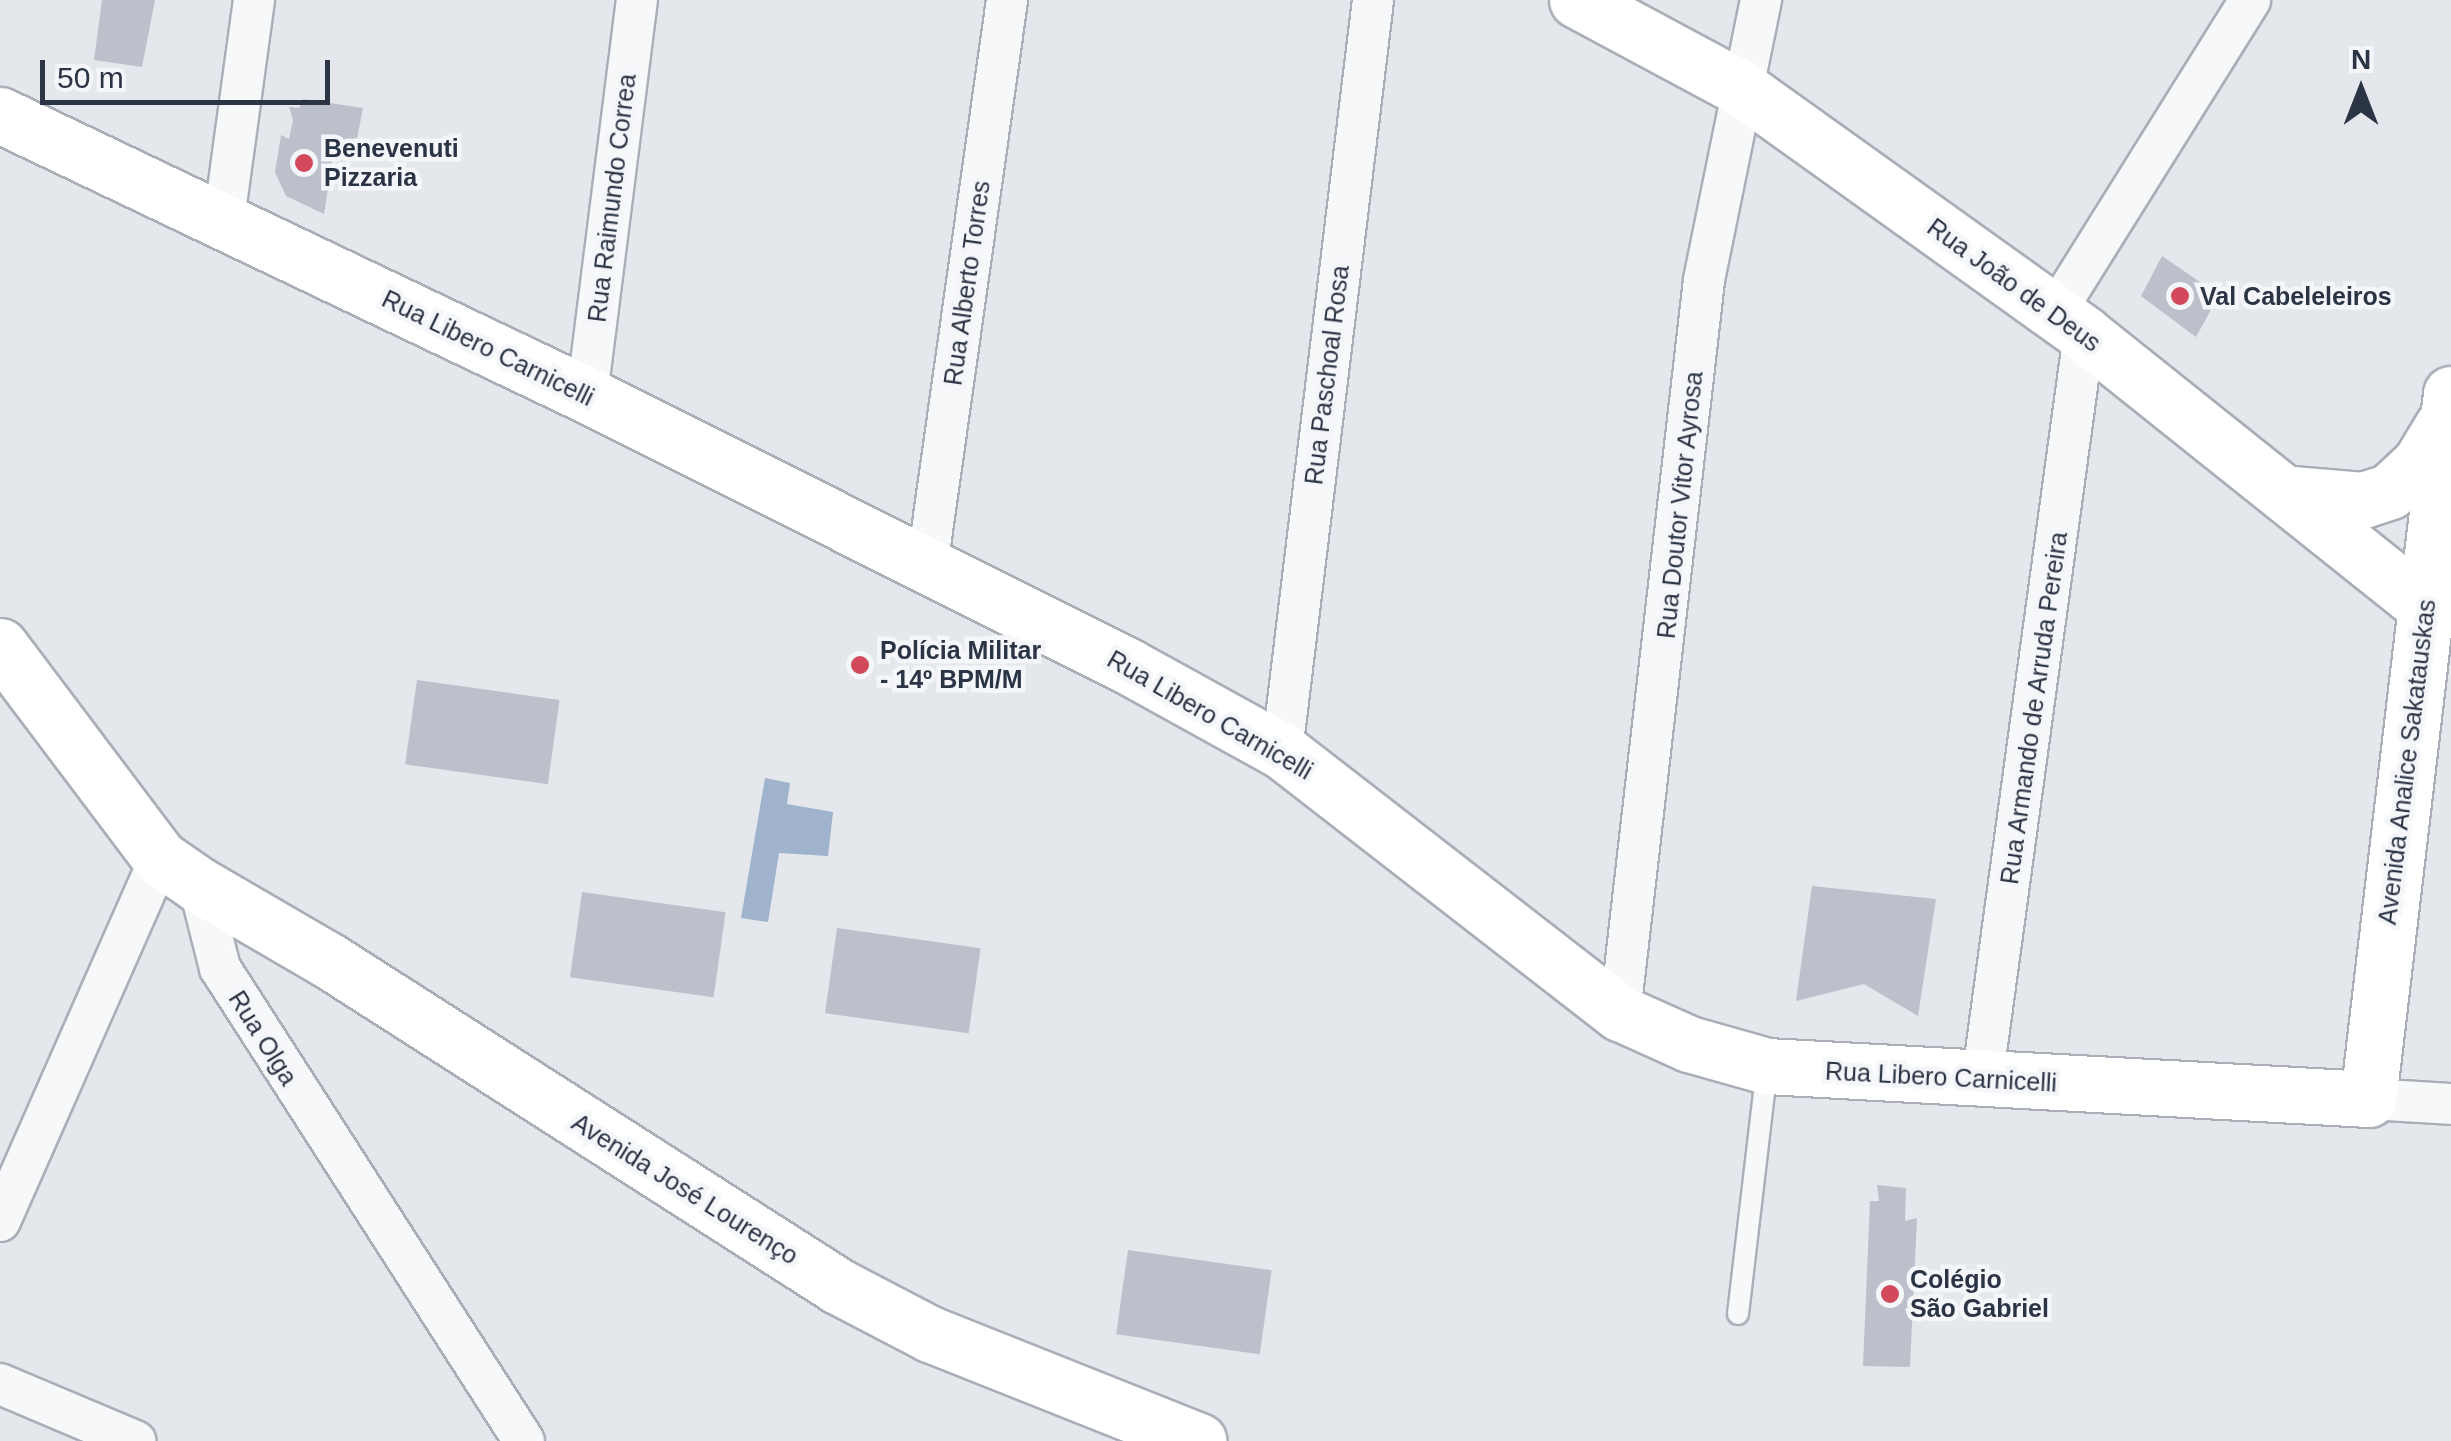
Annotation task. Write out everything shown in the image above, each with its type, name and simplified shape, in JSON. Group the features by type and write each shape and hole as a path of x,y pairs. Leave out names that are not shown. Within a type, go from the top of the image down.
{"street":[{"path":"224,220 254,0"},
{"name":"Rua Raimundo Correa","path":"587,396 637,0"},
{"name":"Rua Alberto Torres","path":"927,566 1007,0"},
{"name":"Rua Paschoal Rosa","path":"1282,751 1373,0"},
{"name":"Rua João de Deus","path":"1576,0 1741,88 2069,324 2292,494 2438,616"},
{"name":"Rua Doutor Vitor Ayrosa","path":"1620,1013 1704,280 1761,0"},
{"path":"2069,324 2250,0"},
{"name":"Rua Libero Carnicelli","path":"0,114 587,396 927,566 1282,751 1620,1013 1688,1044 1767,1066 2451,1104"},
{"name":"Rua Armando de Arruda Pereira","path":"1982,1080 2069,324"},
{"name":"Avenida Analice Sakatauskas","path":"2292,494 2363,500 2390,491 2420,463 2447,410"},
{"name":"Avenida Analice Sakatauskas","path":"2368,1098 2438,616 2447,410"},
{"name":"Rua Olga","path":"0,646 179,871 230,986 524,1441"},
{"path":"0,1221 179,871"},
{"name":"Avenida José Lourenço","path":"179,871 328,960 838,1286 930,1334 1198,1441"},
{"path":"0,1384 135,1441"}],"lane":[{"path":"1738,1314 1767,1066"}],"water":[{"path":"765,778 790,783 787,804 833,812 828,856 779,853 768,922 741,918"}],"building":[{"path":"102,0 155,0 142,67 94,60"},
{"name":"Benevenuti Pizzaria","path":"303,99 363,108 354,154 334,151 324,214 286,196 275,172 281,135 289,139 293,120 289,107 299,108"},
{"name":"Val Cabeleleiros","path":"2162,256 2219,295 2196,337 2141,296"},
{"path":"417,680 560,700 548,784 405,764"},
{"path":"1812,886 1936,899 1918,1016 1864,984 1796,1001"},
{"path":"582,892 726,912 714,997 570,977"},
{"path":"837,928 981,948 969,1033 825,1013"},
{"name":"Colégio São Gabriel","path":"1877,1185 1906,1188 1905,1221 1917,1218 1910,1367 1863,1366 1870,1201 1879,1201"},
{"path":"1128,1250 1272,1270 1260,1354 1116,1334"}],"place":[{"name":"Benevenuti Pizzaria","path":"304,163"},
{"name":"Val Cabeleleiros","path":"2180,296"},
{"name":"Polícia Militar - 14º BPM/M","path":"860,665"},
{"name":"Colégio São Gabriel","path":"1890,1294"}]}
